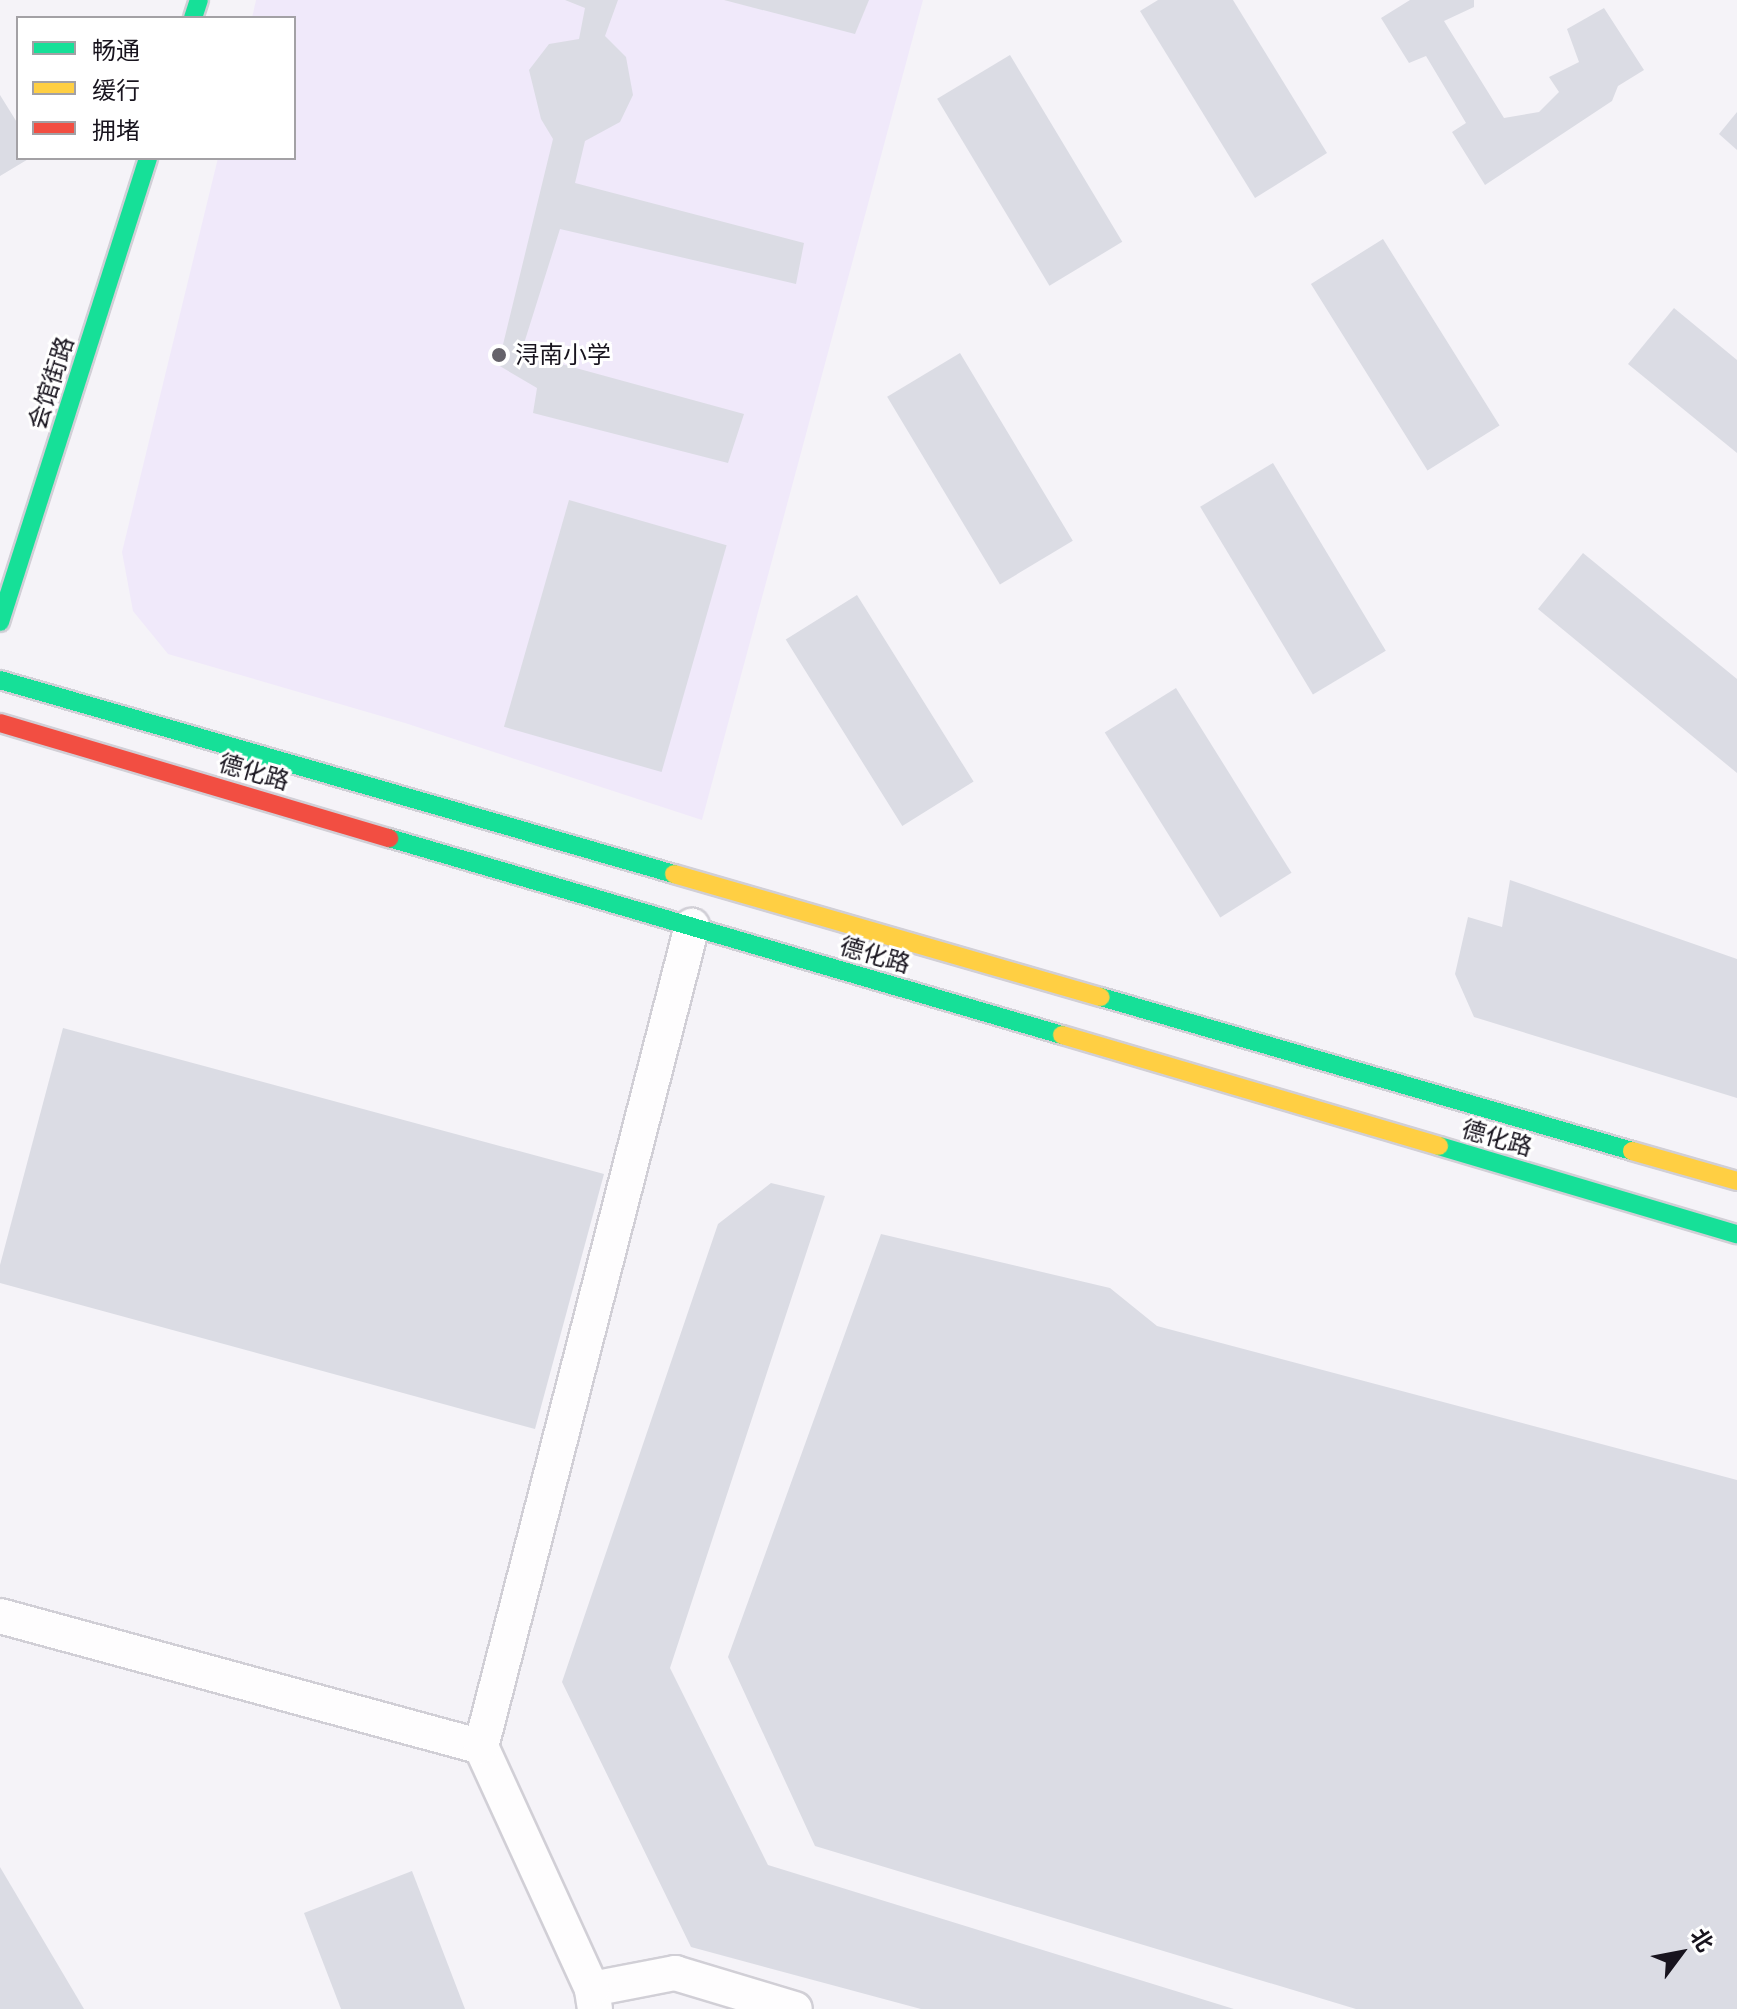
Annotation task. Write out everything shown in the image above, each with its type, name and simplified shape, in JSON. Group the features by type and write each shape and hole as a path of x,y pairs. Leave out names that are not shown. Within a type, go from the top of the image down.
{"main road":[{"name":"会馆街路","path":"0,622 147,160"},
{"name":"德化路","path":"0,680 1737,1181"},
{"name":"德化路","path":"0,723 1737,1234"}],"street":[{"path":"692,926 481,1747 594,1999 675,1973 795,2009"},
{"path":"0,1616 481,1747"}],"shaded area":[{"name":"浔南小学","path":"256,0 923,0 702,820 405,723 168,654 133,611 122,552 218,160 296,160 296,16 252,16"}],"building":[{"path":"565,0 618,0 605,36 626,57 633,95 620,122 585,141 575,183 804,243 796,284 560,229 521,353 744,414 728,463 533,413 537,388 498,365 553,139 541,119 529,70 549,44 579,39 585,8"},
{"path":"724,0 869,0 855,34"},
{"path":"1158,0 1233,0 1327,153 1255,198 1140,11"},
{"path":"1410,0 1474,0 1474,7 1444,21 1504,118 1539,112 1559,92 1549,77 1579,62 1567,29 1604,8 1644,70 1618,86 1612,101 1485,185 1452,132 1466,123 1426,56 1409,63 1381,18"},
{"path":"1010,55 1122,242 1049,286 937,99"},
{"path":"0,95 16,121 16,160 27,160 0,176"},
{"path":"1737,112 1737,150 1719,134"},
{"path":"1383,239 1500,426 1427,471 1311,284"},
{"path":"1674,308 1737,360 1737,453 1628,364"},
{"path":"960,353 1073,541 1000,584 887,397"},
{"path":"1273,463 1386,651 1313,694 1200,507"},
{"path":"569,500 727,545 662,772 504,727"},
{"path":"1583,553 1737,679 1737,773 1538,609"},
{"path":"857,595 974,782 902,826 786,640"},
{"path":"1176,688 1292,873 1220,917 1105,733"},
{"path":"1510,880 1737,959 1737,1098 1474,1017 1455,974 1468,917 1502,927"},
{"path":"63,1028 604,1174 535,1429 0,1283 0,1265"},
{"path":"771,1183 825,1196 670,1668 768,1865 1234,2009 921,2009 691,1947 562,1682 718,1224"},
{"path":"881,1234 1110,1288 1157,1326 1737,1480 1737,2009 1356,2009 815,1846 728,1657"},
{"path":"0,1867 84,2009 0,2009"},
{"path":"412,1871 465,2009 341,2009 304,1913"}],"traffic: fast":[{"path":"194,16 199,0"},
{"path":"0,622 147,160"},
{"path":"0,680 674,874"},
{"path":"389,838 1062,1035"},
{"path":"1101,997 1632,1151"},
{"path":"1439,1146 1737,1234"}],"traffic: slow":[{"path":"674,874 1101,997"},
{"path":"1062,1035 1439,1146"},
{"path":"1632,1151 1737,1181"}],"traffic: jam":[{"path":"0,723 389,838"}],"place":[{"name":"浔南小学","path":"499,355"}]}
